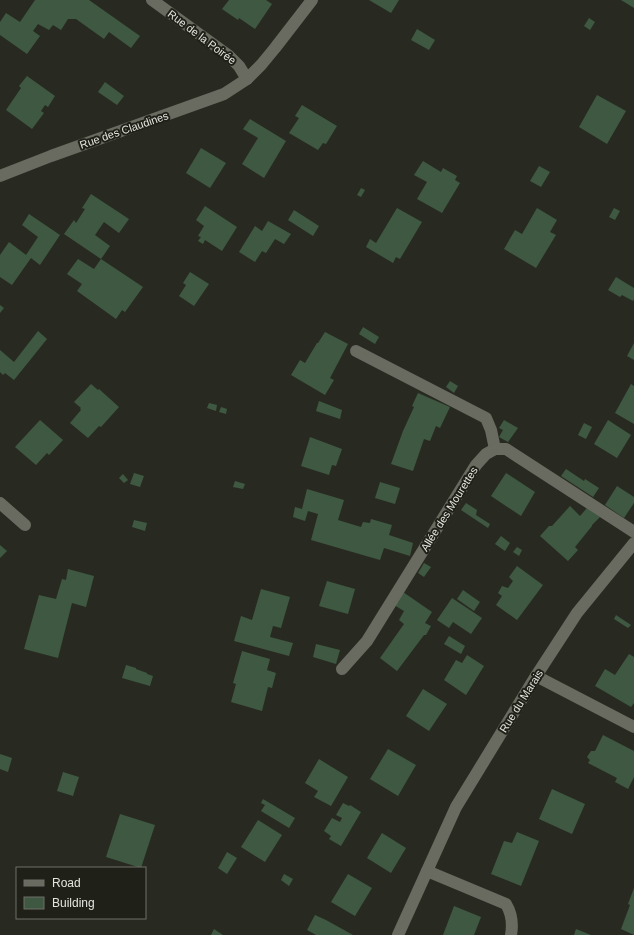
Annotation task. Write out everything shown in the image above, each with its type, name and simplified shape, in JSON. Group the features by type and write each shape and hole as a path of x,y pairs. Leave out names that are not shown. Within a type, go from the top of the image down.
{"street":[{"name":"Rue de la Poirée","path":"152,0 228,55 239,66 247,79"},
{"name":"Rue des Claudines","path":"0,176 51,156 224,94 247,79 312,0"},
{"path":"356,351 486,418 496,449 506,449 634,532"},
{"name":"Allée des Mourettes","path":"342,670 366,641 476,465 486,454 496,449"},
{"path":"0,503 25,525"},
{"name":"Rue du Marais","path":"398,935 456,807 536,676 578,613 633,545"},
{"path":"536,676 634,727"},
{"path":"427,871 506,904 510,911 513,926 511,935"}],"building":[{"path":"35,0 89,0 140,36 131,48 109,32 104,39 76,19 68,19 61,30 53,25 49,30 38,24 33,31 40,36 27,54 0,35 0,22 6,13 20,22"},
{"path":"229,0 266,0 272,4 255,29 222,9"},
{"path":"369,0 399,0 391,13"},
{"path":"621,0 634,0 634,8"},
{"path":"589,18 595,22 590,30 584,26"},
{"path":"417,29 435,40 429,50 411,40"},
{"path":"27,76 55,96 48,107 45,105 41,111 44,113 32,129 6,110 21,88 19,86"},
{"path":"105,82 124,96 117,105 98,92"},
{"path":"597,95 626,111 607,144 579,127"},
{"path":"302,105 337,126 326,144 323,143 318,150 289,133 299,118 295,116"},
{"path":"250,119 286,141 264,178 242,164 258,138 243,129"},
{"path":"201,148 226,163 210,188 186,173"},
{"path":"423,161 441,172 443,168 457,176 455,180 460,183 442,213 417,199 427,182 414,175"},
{"path":"539,166 550,172 541,187 530,181"},
{"path":"361,188 365,190 361,197 357,195"},
{"path":"91,194 129,219 119,233 104,222 95,235 110,246 101,259 64,234 74,220 76,223 85,209 82,208"},
{"path":"205,206 237,227 222,251 205,240 203,244 198,241 201,237 198,236 204,226 196,220"},
{"path":"397,208 422,222 400,259 396,257 393,263 366,247 370,239 376,243"},
{"path":"537,208 557,220 550,232 556,235 536,268 504,249 515,230 522,234"},
{"path":"614,208 620,211 615,220 609,217"},
{"path":"294,210 319,226 313,236 288,220"},
{"path":"29,214 60,235 40,265 31,258 12,285 0,277 0,255 9,242 26,255 38,237 22,225"},
{"path":"268,221 291,234 284,244 275,239 266,253 262,251 255,262 239,252 255,226 262,231"},
{"path":"78,259 94,269 101,259 143,287 125,312 122,310 116,319 77,291 82,284 67,274"},
{"path":"190,272 209,284 194,306 179,296 186,285 183,283"},
{"path":"616,277 634,288 633,301 622,295 620,297 608,290"},
{"path":"0,305 4,308 0,313"},
{"path":"363,327 379,337 375,344 359,334"},
{"path":"38,331 47,339 14,380 5,373 3,375 0,372 0,350 14,362"},
{"path":"325,332 348,344 330,378 334,380 325,395 291,375 300,360 305,363"},
{"path":"634,343 634,360 627,356"},
{"path":"450,381 458,386 454,393 446,387"},
{"path":"91,384 98,390 99,389 119,407 101,427 99,426 88,438 70,423 81,410 81,408 74,402"},
{"path":"631,384 634,386 634,424 615,413"},
{"path":"418,393 450,407 440,428 436,426 430,441 424,439 413,471 391,464 403,431 414,407 412,406"},
{"path":"319,401 342,410 340,419 316,411"},
{"path":"209,403 217,405 216,411 207,408"},
{"path":"221,407 227,409 226,414 219,412"},
{"path":"40,420 63,440 49,455 47,453 36,465 15,447"},
{"path":"504,420 518,428 508,442 499,437 503,430 499,428"},
{"path":"608,420 631,435 617,458 594,444"},
{"path":"584,423 592,427 586,439 578,435"},
{"path":"310,437 342,449 336,466 332,465 329,475 301,466"},
{"path":"566,469 584,481 585,479 599,488 593,497 561,476"},
{"path":"134,473 144,476 140,487 130,484"},
{"path":"506,473 535,492 521,516 491,496"},
{"path":"123,474 128,480 124,483 119,478"},
{"path":"235,481 245,484 243,489 233,487"},
{"path":"380,482 400,488 395,504 375,498"},
{"path":"617,486 634,497 634,503 624,518 605,505"},
{"path":"307,489 344,500 338,520 361,527 363,522 370,523 371,519 392,525 389,535 413,543 410,556 384,548 380,560 311,540 318,514 308,511 305,521 293,517 295,507 302,509"},
{"path":"466,503 477,510 476,515 490,524 488,528 461,510"},
{"path":"570,506 580,516 587,508 600,517 575,547 578,550 568,561 540,536 549,526 552,526"},
{"path":"134,520 147,523 145,531 132,527"},
{"path":"501,536 510,543 505,551 495,544"},
{"path":"0,545 7,551 0,558"},
{"path":"517,547 522,550 519,556 513,552"},
{"path":"424,563 431,567 424,577 418,573"},
{"path":"517,566 543,585 517,620 496,605 502,596 498,593 502,586 508,588 513,581 509,577"},
{"path":"68,569 94,576 86,607 72,603 58,658 24,649 39,595 56,599 62,579 66,580"},
{"path":"327,581 355,589 348,614 319,606"},
{"path":"261,589 290,597 281,628 273,626 270,637 293,643 289,656 234,641 241,616 252,620"},
{"path":"463,590 480,602 474,611 457,599"},
{"path":"403,592 432,612 425,623 431,626 426,635 424,635 397,671 380,658 404,624 399,620 404,611 394,605"},
{"path":"452,598 482,618 471,634 453,622 449,628 437,620"},
{"path":"616,615 631,625 628,628 614,619"},
{"path":"449,636 465,646 461,654 444,644"},
{"path":"316,644 340,650 336,664 313,657"},
{"path":"242,651 270,659 267,670 276,673 272,688 268,687 262,711 231,702 236,684 233,683"},
{"path":"629,654 634,657 634,703 631,707 595,686 605,669 615,675"},
{"path":"467,655 484,666 466,695 444,680 456,660 462,663"},
{"path":"126,665 153,676 150,686 122,678"},
{"path":"423,689 447,704 429,731 406,716"},
{"path":"603,735 634,751 634,777 628,789 615,782 617,778 588,763 590,760 587,757 591,751 595,751"},
{"path":"388,749 416,765 398,796 370,779"},
{"path":"0,754 12,758 8,772 0,769"},
{"path":"319,759 348,777 331,806 314,797 318,791 305,783"},
{"path":"63,772 79,777 73,796 57,791"},
{"path":"552,789 585,804 572,834 539,819"},
{"path":"263,799 295,818 289,828 261,811 265,805 261,803"},
{"path":"343,803 349,806 350,805 361,812 341,846 329,839 331,836 324,831 332,818 340,822 342,818 336,815"},
{"path":"120,814 155,825 141,867 106,857"},
{"path":"258,820 282,835 265,862 241,847"},
{"path":"517,832 539,841 521,886 491,874 504,841 512,843"},
{"path":"382,833 406,848 391,873 367,858"},
{"path":"227,852 237,858 227,874 218,868"},
{"path":"284,874 293,879 289,886 281,880"},
{"path":"348,874 372,888 355,916 331,902"},
{"path":"634,888 634,935 621,929 630,905 628,904"},
{"path":"454,906 481,917 474,935 443,935"},
{"path":"315,915 353,935 316,935 307,930"},
{"path":"214,929 223,935 211,935"},
{"path":"576,929 591,935 574,935"}]}
